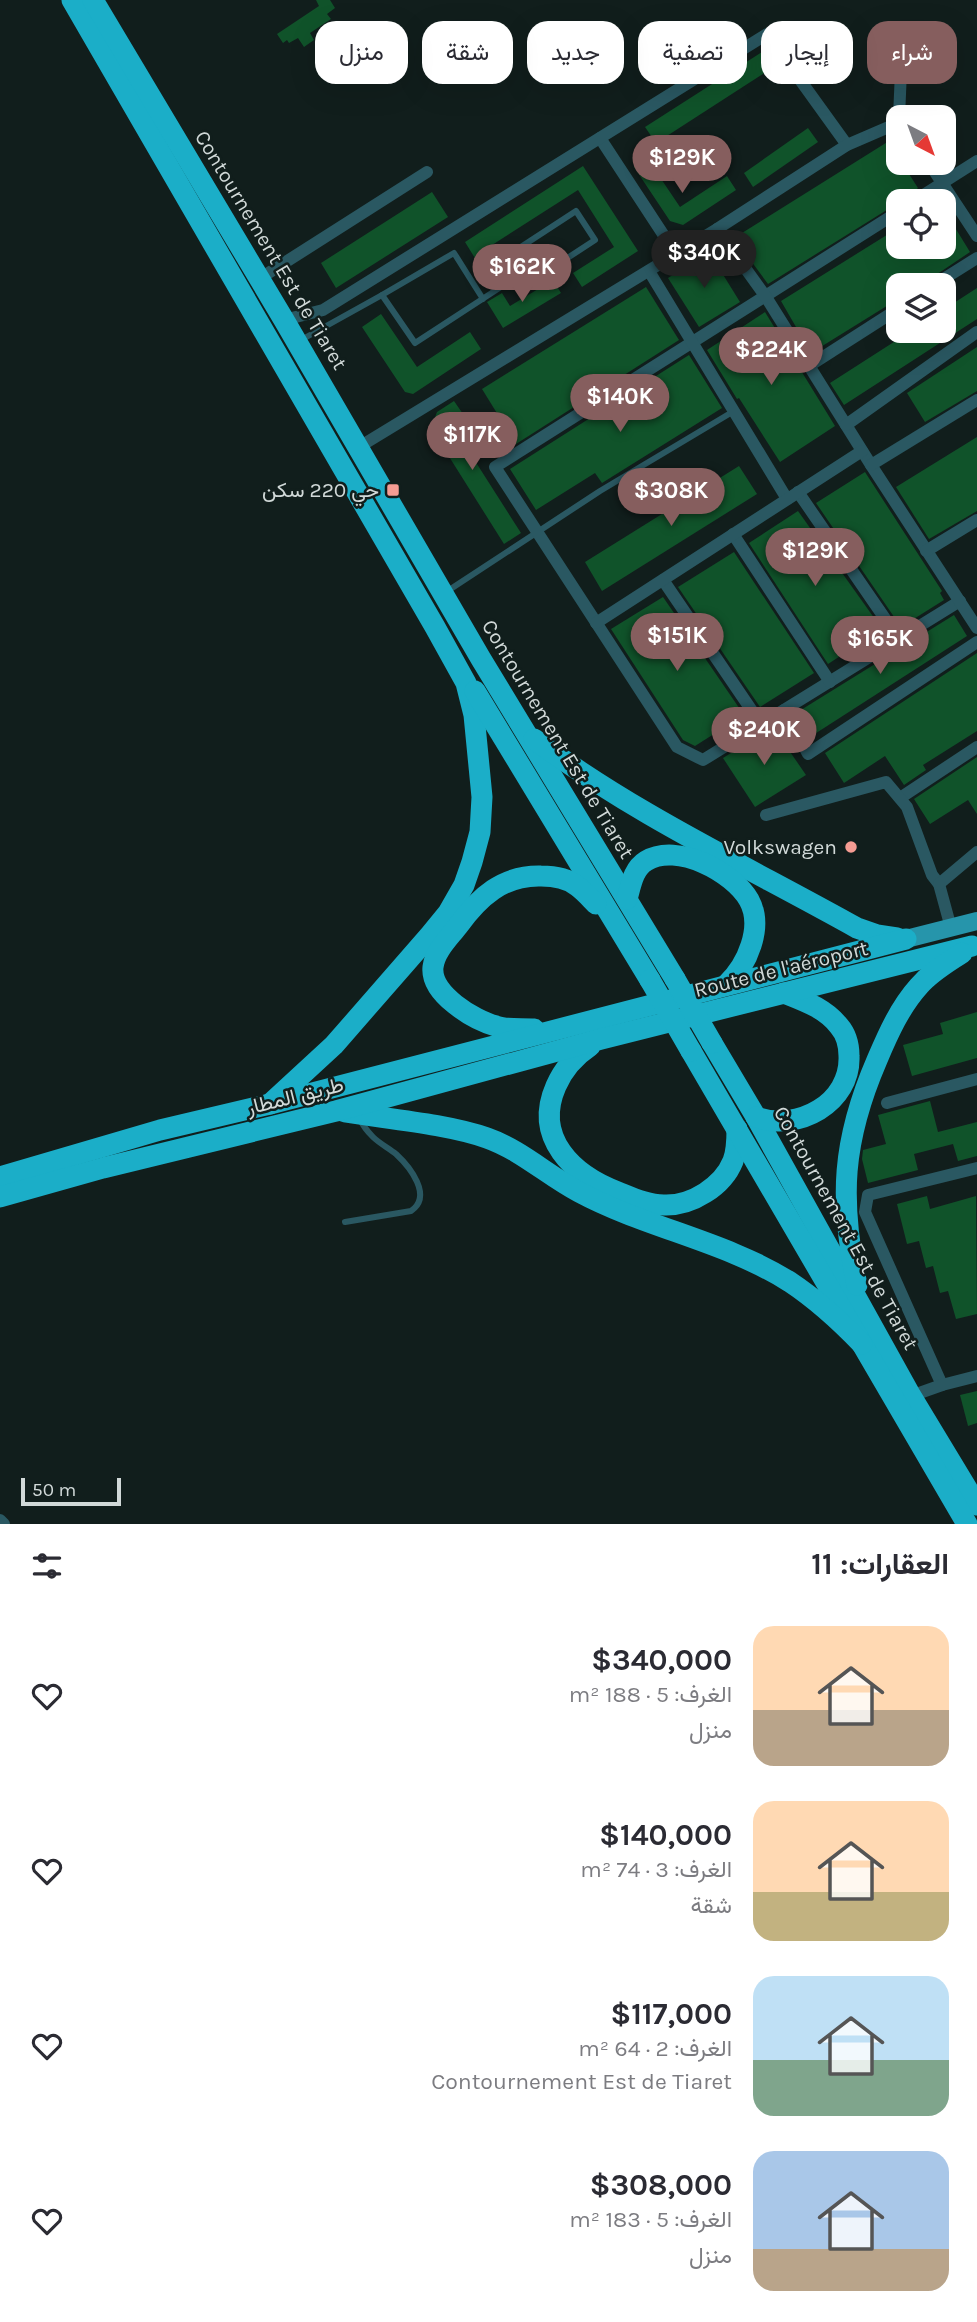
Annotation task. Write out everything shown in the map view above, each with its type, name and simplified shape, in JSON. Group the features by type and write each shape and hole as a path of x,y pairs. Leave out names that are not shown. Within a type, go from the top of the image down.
{"highway":[{"path":"72,0 435,627 466,684 476,727 482,797 480,832 464,885 448,913 334,1045 262,1106 259,1130"},
{"name":"Contournement Est de Tiaret","path":"93,0 285,320 525,732 757,1117 911,1396 977,1504"},
{"name":"Contournement Est de Tiaret","path":"435,627 619,926 967,1524"},
{"path":"525,732 606,790 857,928 877,935 906,939"},
{"path":"627,899 635,872 645,862 658,856 681,855 694,859 738,887 750,901 755,921 752,941 743,965 727,984"},
{"path":"553,1030 498,1027 475,1018 437,987 433,970 437,954 468,912 487,893 503,882 528,875 554,876 575,884 619,926"},
{"name":"Route de l'aéroport","path":"553,1030 906,939"},
{"path":"861,1304 848,1237 846,1168 851,1135 864,1090 899,1014 920,985 975,945"},
{"name":"Route de l'aéroport","path":"601,1039 975,945"},
{"path":"822,960 828,982"},
{"path":"757,1117 775,1122 802,1117 820,1110 835,1097 846,1082 850,1068 849,1048 842,1028 814,1005 784,993"},
{"name":"طريق المطار","path":"0,1177 160,1130 553,1030"},
{"path":"601,1039 571,1062 550,1100 550,1119 555,1142 565,1160 581,1173 601,1186 642,1201 665,1205 688,1202 709,1191 733,1163 737,1150 737,1129"},
{"name":"طريق المطار","path":"0,1197 103,1168 259,1130 347,1112 601,1039"},
{"path":"347,1112 486,1137 509,1147 579,1191 742,1258 788,1281 832,1314 862,1344"}],"main road":[{"path":"906,939 977,921"}],"street":[{"path":"285,320 323,310 767,34 847,145"},
{"path":"900,84 900,105"},
{"path":"359,447 717,229 847,145 886,128"},
{"path":"600,138 676,254"},
{"path":"933,189 977,161"},
{"path":"259,279 427,172"},
{"path":"938,175 977,236"},
{"path":"886,220 495,467 677,747 704,760 960,601"},
{"path":"717,229 766,297 977,628"},
{"path":"953,273 977,258"},
{"path":"649,271 734,411 899,639"},
{"path":"809,366 886,317"},
{"path":"846,425 977,332"},
{"path":"871,465 977,400"},
{"path":"596,623 862,451"},
{"path":"926,551 977,520"},
{"path":"733,534 830,682"},
{"path":"663,580 761,724"},
{"path":"785,710 808,754 977,642"},
{"path":"900,799 977,747"},
{"path":"766,815 886,782 907,807 932,875 939,884 951,928"},
{"path":"939,884 977,852"},
{"path":"887,1103 977,1079"},
{"path":"942,1385 865,1212 868,1195 977,1168"},
{"path":"911,1396 977,1376"},
{"path":"0,1520 4,1524"}],"lane":[{"path":"576,211 595,240 520,289 513,279 501,260 576,211"},
{"path":"297,342 454,253 483,299"},
{"path":"382,295 415,343 513,279"},
{"path":"443,594 600,491 734,411"},
{"path":"345,1222 411,1211 419,1204 421,1195 405,1164 347,1112"}],"building":[{"path":"316,0 330,0 335,8 327,14 331,19 328,21 315,21 315,30 310,33 314,40 304,47 298,38 283,43 277,34 319,6"},
{"path":"761,53 761,75 656,143 645,127 712,84 747,84 747,62"},
{"path":"808,128 818,142 753,187 744,173"},
{"path":"886,143 886,175 910,175 918,188 886,189 886,210 768,284 734,238"},
{"path":"647,158 680,207 727,176 736,190 683,225 670,221 634,167"},
{"path":"583,166 638,251 582,287 573,273 614,247 578,190 489,247 495,259 481,268 465,242"},
{"path":"432,192 448,217 336,288 321,263"},
{"path":"956,229 970,252 939,273 886,273 886,306 811,353 781,301 886,235 886,259 956,259"},
{"path":"709,252 740,302 699,327 668,278"},
{"path":"553,280 561,293 503,328 487,302 502,293 510,306"},
{"path":"646,287 679,340 516,444 482,389"},
{"path":"977,288 977,319 956,333 956,302"},
{"path":"765,312 835,426 780,462 707,350"},
{"path":"381,314 417,367 470,332 481,349 413,394 405,392 362,327"},
{"path":"892,343 940,343 844,405 830,383"},
{"path":"977,347 977,391 925,422 907,393"},
{"path":"689,355 722,408 602,483 595,473 536,510 510,469"},
{"path":"454,401 463,414 456,419 460,425 454,428 521,533 504,544 431,428 437,412"},
{"path":"977,437 977,511 929,539 896,487"},
{"path":"739,466 757,494 602,591 585,562"},
{"path":"865,472 942,591 940,593 944,600 901,627 816,503"},
{"path":"798,511 882,629 828,664 749,543"},
{"path":"734,552 814,673 760,707 678,587"},
{"path":"663,597 744,715 695,746 683,740 611,629"},
{"path":"954,615 967,636 810,737 796,713"},
{"path":"977,653 977,731 923,765 926,770 904,785 885,756 844,783 825,753"},
{"path":"773,727 806,775 755,807 723,758"},
{"path":"977,757 977,814 968,800 930,824 914,799"},
{"path":"977,1012 977,1058 912,1076 903,1045 943,1034 940,1023"},
{"path":"930,1101 938,1132 977,1122 977,1156 958,1161 953,1144 914,1154 918,1170 868,1183 862,1159 863,1150 886,1144 878,1115"},
{"path":"927,1196 930,1209 976,1196 977,1314 956,1319 948,1291 940,1293 933,1266 926,1268 919,1241 907,1244 897,1204"},
{"path":"977,1391 977,1423 968,1426 960,1395"}],"place":[{"name":"حي 220 سكن","path":"393,490"},
{"name":"Volkswagen","path":"851,847"}]}
